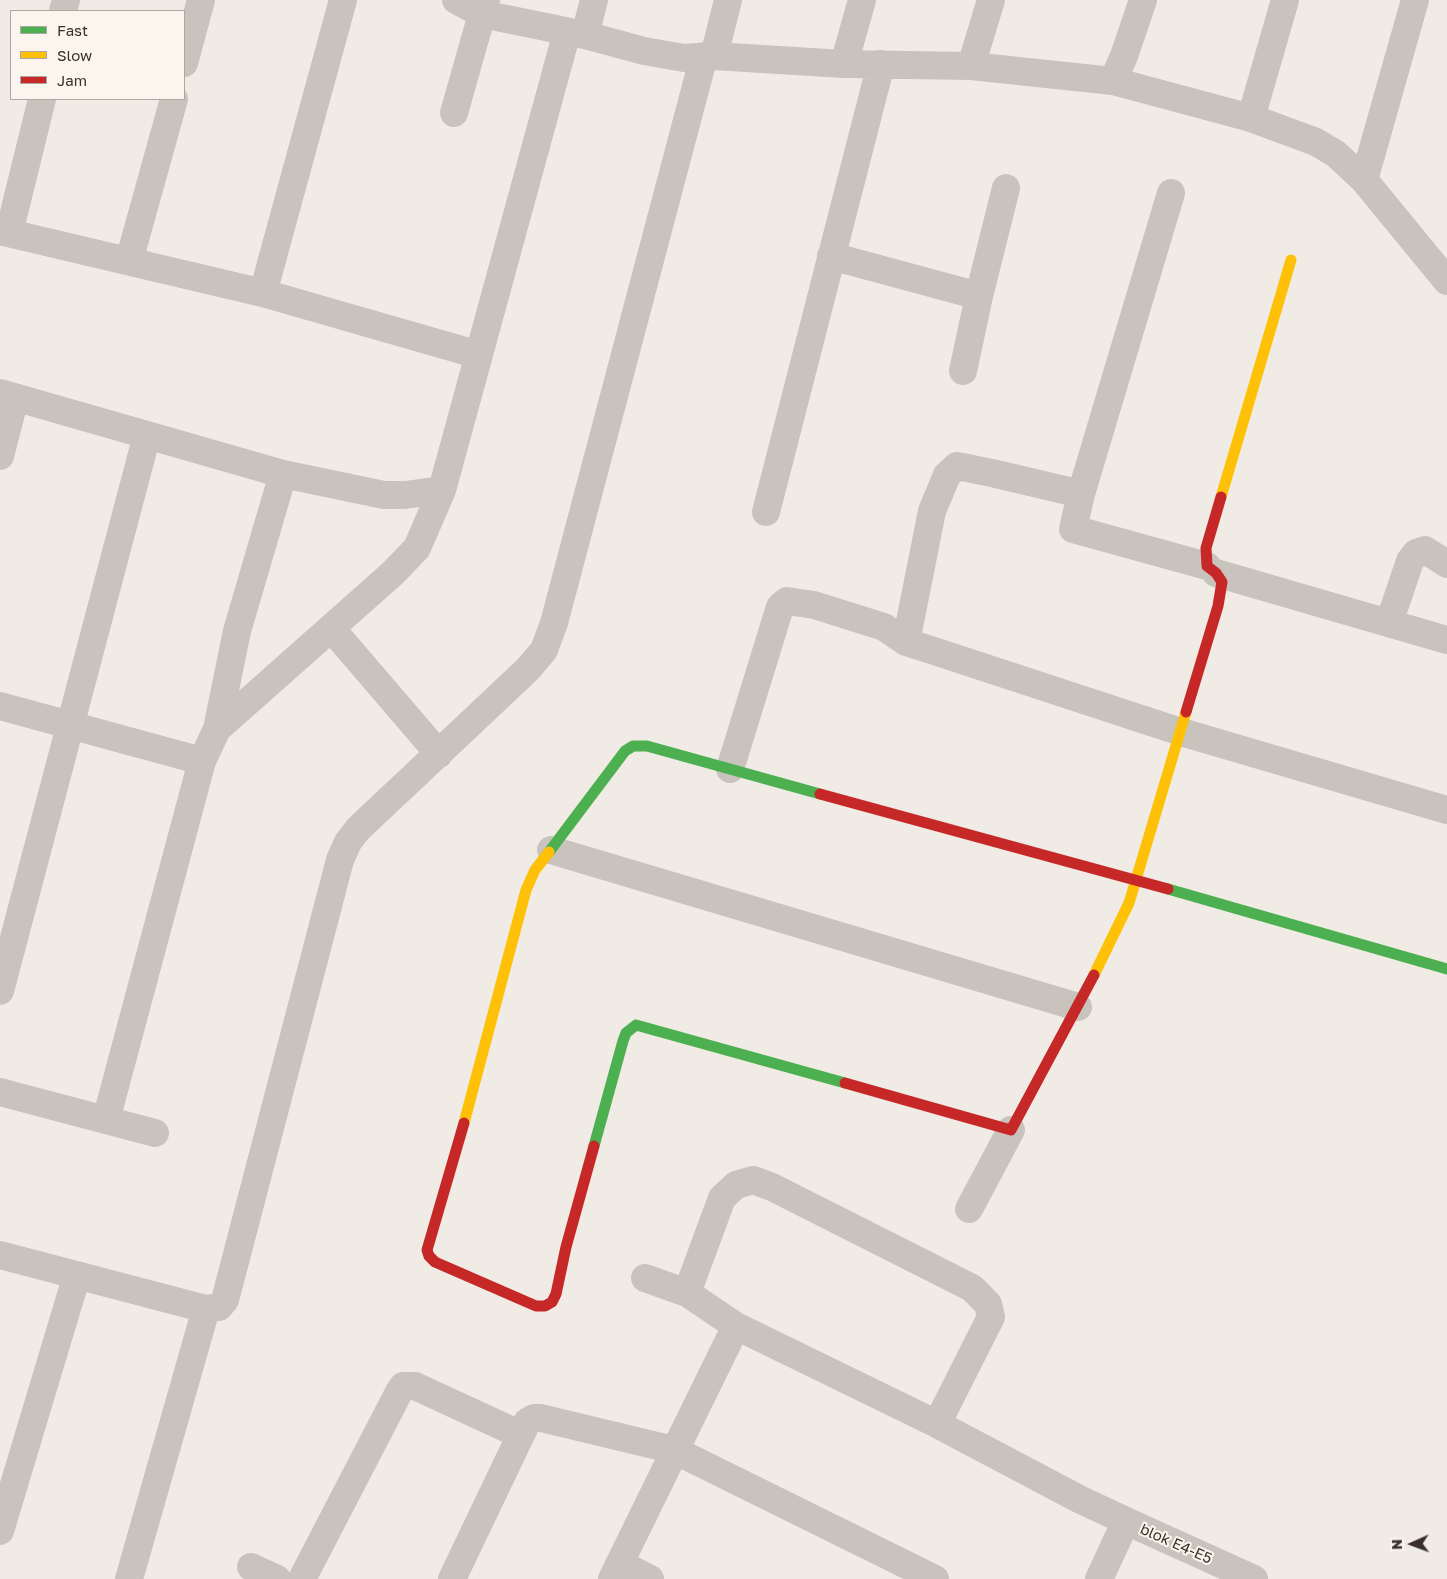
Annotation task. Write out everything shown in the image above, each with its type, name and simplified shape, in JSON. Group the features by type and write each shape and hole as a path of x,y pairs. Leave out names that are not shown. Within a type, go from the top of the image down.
{"street":[{"path":"185,59 201,0"},
{"path":"262,293 343,0"},
{"path":"456,0 576,34 644,51 684,58 709,56 844,64 971,66 1113,81 1251,118 1316,142 1336,154 1364,180 1447,281"},
{"path":"217,729 393,573 417,548 442,490 478,355 576,34 594,0"},
{"path":"0,1255 206,1309 219,1307 225,1300 340,860 348,842 358,829 528,669 544,650 554,623 709,56 728,0"},
{"path":"844,64 862,0"},
{"path":"971,66 991,0"},
{"path":"1113,81 1124,56 1143,0"},
{"path":"1251,118 1285,0"},
{"path":"1364,180 1415,0"},
{"path":"454,113 484,7"},
{"path":"766,512 881,64"},
{"path":"42,100 4,232 262,293 478,355"},
{"path":"129,261 174,100"},
{"path":"964,371 979,296 1006,188"},
{"path":"1171,193 1081,494 1073,529 1447,640"},
{"path":"832,256 979,296"},
{"path":"969,1209 1078,1007 1128,903 1218,606 1222,582 1211,569 1206,548 1291,260"},
{"path":"0,456 8,396 283,474 384,496 442,490"},
{"path":"0,991 147,435"},
{"path":"906,642 932,510 948,475 957,466 992,472 1081,494"},
{"path":"106,1120 202,761 217,729 237,631 283,474"},
{"path":"1389,623 1410,561 1416,553 1425,550 1447,564"},
{"path":"730,769 780,607 787,601 814,604 884,627 906,642 1181,732 1447,810"},
{"path":"331,628 438,754"},
{"path":"0,706 202,761"},
{"path":"1011,1130 636,1025 626,1033 623,1041 566,1247 556,1294 552,1302 545,1306 536,1306 435,1262 429,1256 427,1250 466,1115 526,890 535,870 625,751 632,746 646,746 1135,880 1447,969"},
{"path":"551,850 1078,1007"},
{"path":"0,1092 155,1134"},
{"path":"687,1293 722,1198 736,1184 753,1180 772,1187 972,1288 988,1304 992,1317 937,1424"},
{"path":"0,1531 77,1275"},
{"name":"blok E4-E5","path":"645,1278 687,1293 736,1326 937,1424 1079,1499 1254,1579"},
{"path":"129,1579 206,1309"},
{"path":"650,1579 616,1572 736,1326"},
{"path":"302,1579 398,1392 403,1386 415,1386 521,1435"},
{"path":"452,1579 527,1422 534,1418 542,1418 674,1450 934,1579"},
{"path":"1099,1579 1126,1521"},
{"path":"251,1567 277,1579"}],"traffic: fast":[{"path":"549,852 625,751 633,746 647,746 820,794"},
{"path":"1168,889 1447,969"},
{"path":"594,1146 623,1041 626,1033 636,1025 845,1083"}],"traffic: slow":[{"path":"1221,497 1291,260"},
{"path":"1094,975 1129,903 1186,712"},
{"path":"464,1123 526,890 535,870 549,852"}],"traffic: jam":[{"path":"1186,712 1218,606 1222,582 1216,573 1207,566 1206,548 1221,497"},
{"path":"820,794 1168,889"},
{"path":"845,1083 1011,1130 1094,975"},
{"path":"464,1123 427,1250 429,1256 435,1262 536,1306 545,1306 552,1302 556,1294 566,1247 594,1146"}]}
